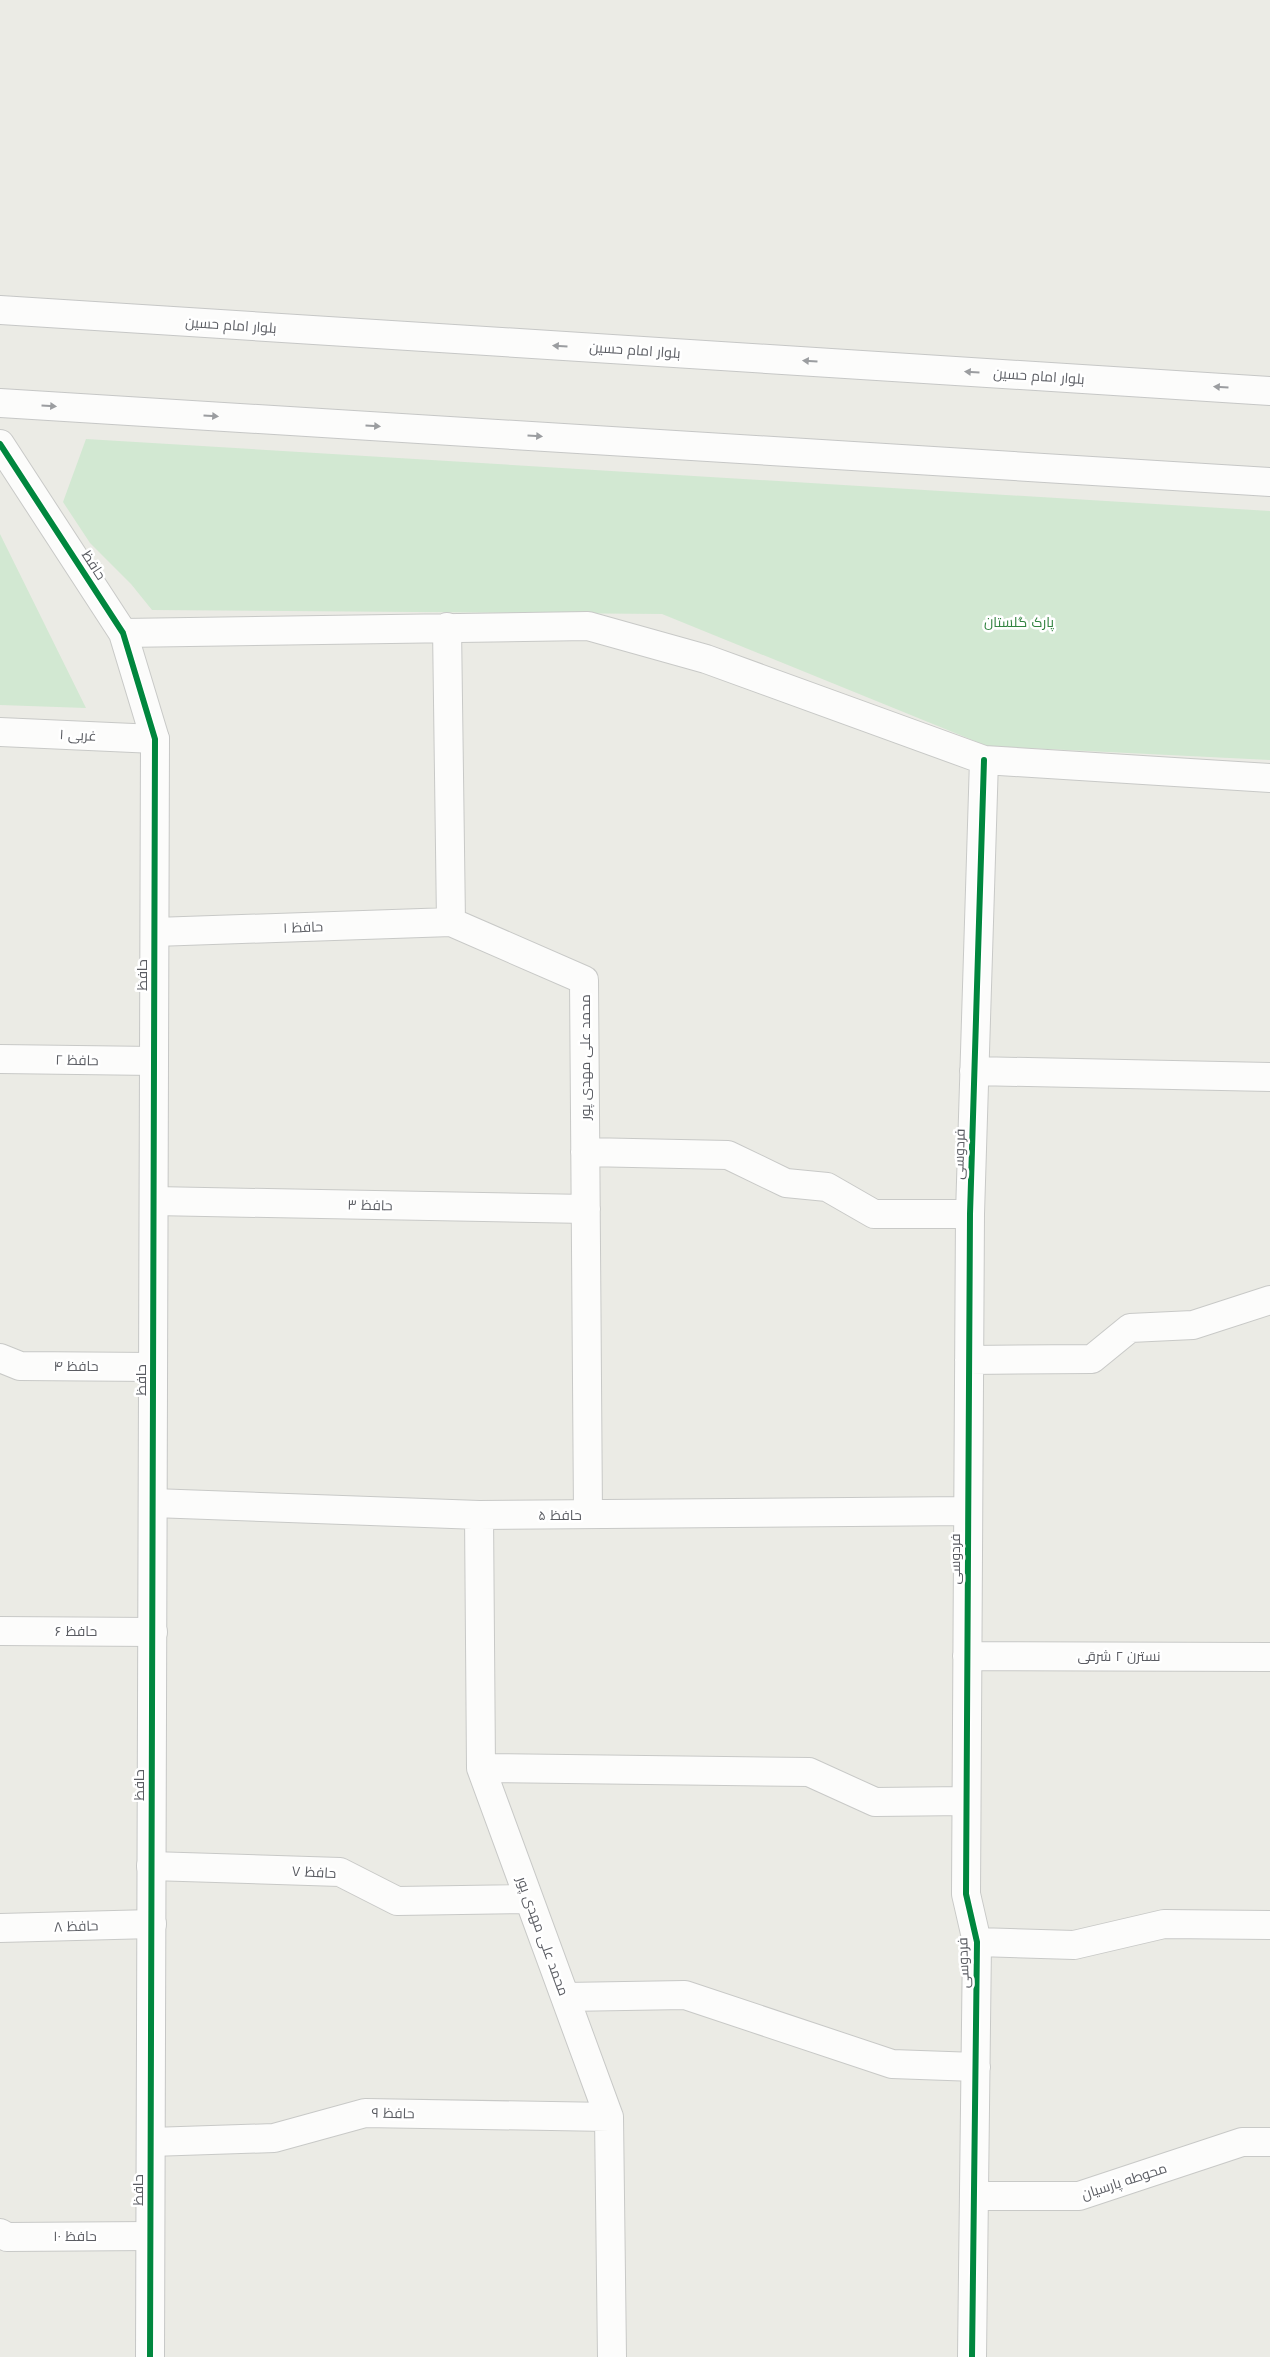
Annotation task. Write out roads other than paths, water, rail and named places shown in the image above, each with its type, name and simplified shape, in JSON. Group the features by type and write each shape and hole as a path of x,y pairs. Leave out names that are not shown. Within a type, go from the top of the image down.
{"street":[{"name":"بلوار امام حسین","path":"0,310 1270,390"},
{"path":"0,402 1270,482"},
{"name":"حافظ","path":"0,444 124,633 155,739 150,2357"},
{"path":"124,633 588,626 706,659 984,760 1270,778"},
{"path":"447,627 451,922"},
{"name":"۱ غربی","path":"0,732 155,739"},
{"name":"فردوسی","path":"972,2357 978,1942 966,1894 970,1214 984,760"},
{"name":"حافظ ۱","path":"155,932 451,922"},
{"name":"محمد علی مهدی پور","path":"451,922 584,980 588,1514"},
{"name":"حافظ ۲","path":"0,1059 154,1061"},
{"path":"974,1072 1270,1077"},
{"path":"586,1152 728,1155 786,1183 827,1187 874,1214 970,1214"},
{"name":"حافظ ۳","path":"154,1202 586,1209"},
{"path":"969,1360 1092,1359 1130,1328 1194,1325 1270,1300"},
{"name":"حافظ ۴","path":"0,1358 20,1366 153,1366"},
{"name":"حافظ ۵","path":"153,1503 479,1515 968,1511"},
{"name":"محمد علی مهدی پور","path":"479,1515 481,1768 609,2117 612,2357"},
{"name":"حافظ ۶","path":"0,1631 152,1632"},
{"name":"نسترن ۲ شرقی","path":"967,1656 1270,1657"},
{"path":"481,1768 809,1772 875,1802 966,1801"},
{"name":"حافظ ۷","path":"151,1866 340,1872 397,1901 529,1899"},
{"name":"حافظ ۸","path":"0,1928 152,1924"},
{"path":"978,1942 1074,1945 1164,1924 1270,1925"},
{"path":"565,1997 685,1994 892,2064 976,2067"},
{"name":"حافظ ۹","path":"151,2142 274,2138 365,2112 609,2117"},
{"name":"محوطه پارسیان","path":"974,2196 1079,2196 1242,2142 1270,2142"},
{"name":"حافظ ۱۰","path":"0,2234 7,2237 150,2236"}],"park label":[{"name":"پارک گلستان","path":"1019,622"}]}
